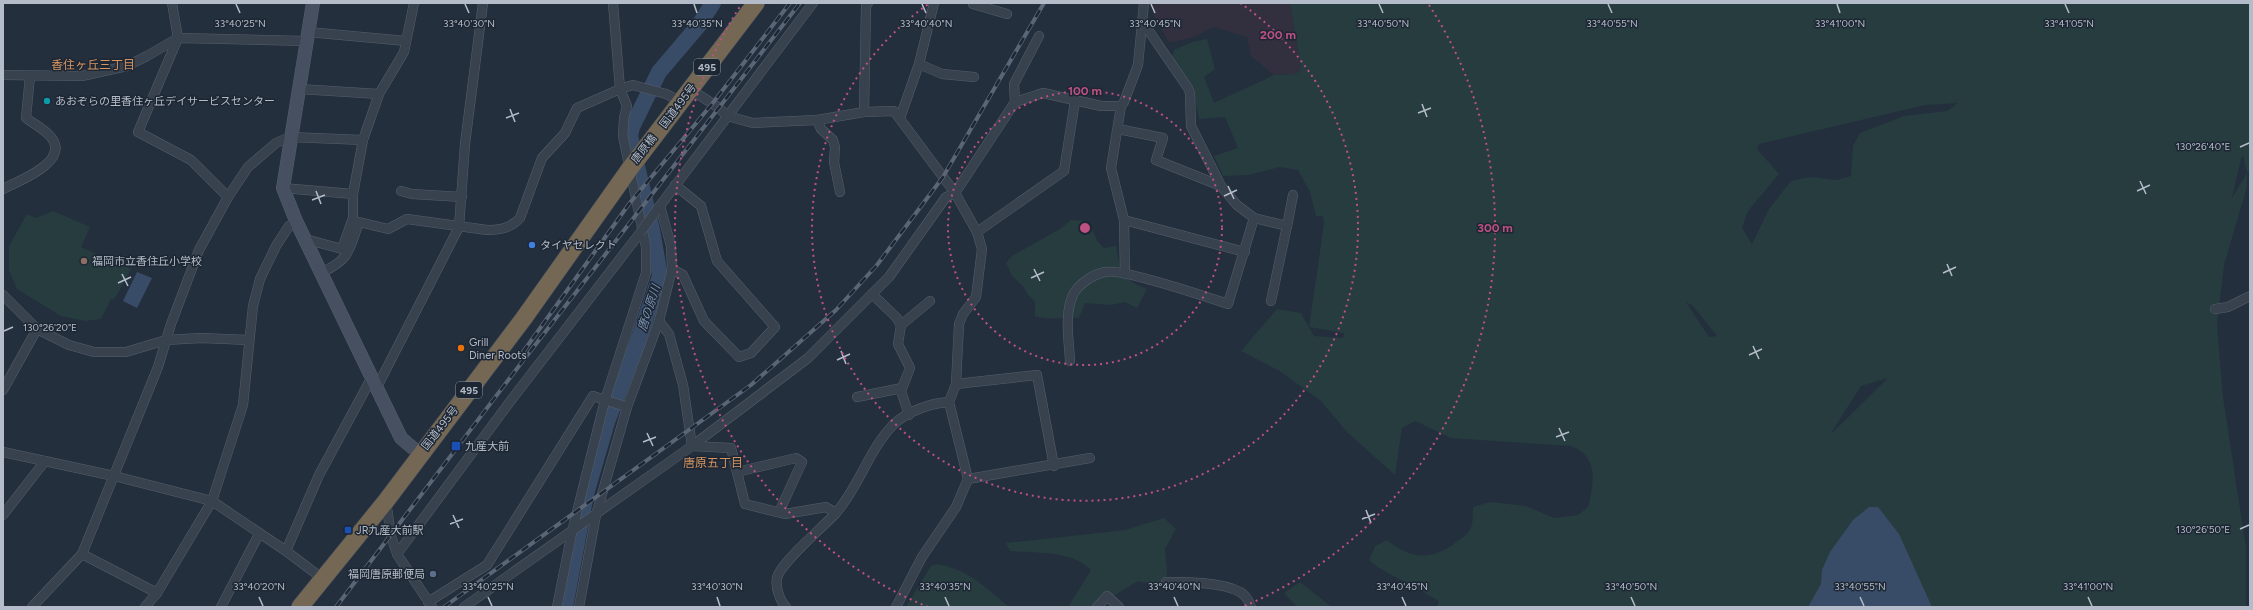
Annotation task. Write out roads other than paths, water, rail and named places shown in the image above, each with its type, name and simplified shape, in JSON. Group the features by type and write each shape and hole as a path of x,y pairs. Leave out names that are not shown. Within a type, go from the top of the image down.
{"highway":[{"name":"国道495号","path":"658,132 679,95 756,3"},
{"name":"唐原橋","path":"630,168 658,132"},
{"name":"国道495号","path":"300,607 386,501 524,318 630,168"}],"street":[{"path":"172,3 178,38 138,132 191,160 228,197"},
{"path":"313,3 290,137 283,188 296,221 401,438 420,454"},
{"path":"305,239 342,249 353,218 353,194 363,140 379,94 404,52 414,3"},
{"path":"286,551 319,475 374,382 459,227 465,144 483,3"},
{"path":"557,607 573,531 607,401 646,273 646,247 623,136 624,118 627,106 620,89 613,3"},
{"path":"397,554 512,399 640,233 726,116 813,3"},
{"path":"864,112 866,6 868,3"},
{"path":"900,118 919,64 934,3"},
{"path":"972,3 1007,14"},
{"path":"1125,274 1124,220 1112,168 1121,106 1138,66 1144,3"},
{"path":"1142,21 1188,88 1190,93 1191,126 1221,186 1237,206 1254,218 1287,226"},
{"path":"3,75 82,76 126,66 148,56 178,38 307,36 406,40"},
{"path":"464,607 594,517 692,446 808,358 889,277 946,197 955,193 1015,102 1014,84 1039,36"},
{"path":"919,64 942,74 974,78"},
{"path":"3,189 44,168 52,159 55,147 51,138 26,118 30,76"},
{"path":"321,272 336,266 348,255 358,222 388,229 407,219 459,227 499,230 514,224 520,218 542,158 565,133 577,108 620,89 633,85 679,95 719,108 726,116 753,123 817,120 864,112 894,111 925,155 955,193 977,232 982,249 979,283 976,297 963,314 960,324 956,384 949,402 968,479 956,507 922,557 896,607"},
{"path":"299,89 379,94"},
{"path":"1015,102 1043,93 1101,106 1121,106"},
{"path":"977,232 1064,172 1075,101"},
{"path":"817,120 821,129 833,140 834,162 840,192"},
{"path":"1118,129 1163,138 1156,160 1221,186"},
{"path":"32,607 82,554 158,367 170,324 199,250 228,197 248,167 276,143 290,137 363,140"},
{"path":"672,269 683,275 704,321 738,357 751,353 775,327 717,261 701,206 675,185"},
{"path":"283,188 353,194"},
{"path":"401,191 412,194 462,197"},
{"path":"1271,301 1293,195"},
{"path":"579,607 594,517 624,407 659,321 672,269 671,246 658,209"},
{"path":"1070,361 1069,314 1074,294 1086,281 1105,272 1125,274 1228,304 1245,252 1254,218"},
{"path":"1124,220 1245,252"},
{"path":"145,607 157,593 212,501 243,405 252,306 260,279 276,246 289,226 296,221"},
{"path":"872,294 896,317 901,325 898,344 910,368 901,391 909,415"},
{"path":"3,295 37,329 69,345 94,352 126,352 166,340 200,338 249,340"},
{"path":"2215,309 2228,307 2250,296"},
{"path":"901,325 930,302"},
{"path":"659,321 669,334 683,385 692,446"},
{"path":"3,390 37,329"},
{"path":"956,384 1037,375 1054,466"},
{"path":"857,397 902,388"},
{"path":"386,501 391,536 397,554 430,604 487,564 593,396 624,407"},
{"path":"786,607 778,590 777,578 783,566 836,513 855,487 879,441 895,423 909,415 933,403 949,402"},
{"path":"692,446 731,448 745,504 785,514 826,507 836,513"},
{"path":"3,452 114,476 212,501 286,551 323,579"},
{"path":"737,472 796,458 802,462 778,512"},
{"path":"968,479 1054,466 1090,458"},
{"path":"3,514 45,461"},
{"path":"221,607 259,534"},
{"path":"82,554 157,593"},
{"path":"1166,582 1204,583 1241,592 1248,599 1251,607"},
{"path":"1097,607 1107,596 1119,607"}],"water":[{"path":"137,272 152,278 137,308 123,301"},
{"path":"1869,507 1878,507 1899,534 1932,607 1808,607 1821,584 1822,570 1830,552 1853,520"}],"waterway":[{"name":"唐の原川","path":"565,607 586,494 607,422 637,344 660,276 652,230 630,136 632,127 659,72 699,25 713,3"}],"railway":[{"path":"523,352 629,204 712,104 790,3"},
{"path":"336,607 522,362 800,3"},
{"path":"444,607 751,385 836,310 877,265 943,177 1044,3"}],"place":[{"name":"あおぞらの里香住ヶ丘デイサービスセンター","path":"47,101"},
{"name":"タイヤセレクト","path":"532,245"},
{"name":"福岡市立香住丘小学校","path":"84,261"},
{"name":"Grill Diner Roots","path":"461,348"},
{"name":"九産大前","path":"456,446"},
{"name":"JR九産大前駅","path":"348,530"},
{"name":"福岡唐原郵便局","path":"433,574"}],"district":[{"name":"香住ヶ丘三丁目","path":"93,65"},
{"name":"唐原五丁目","path":"713,463"}]}
